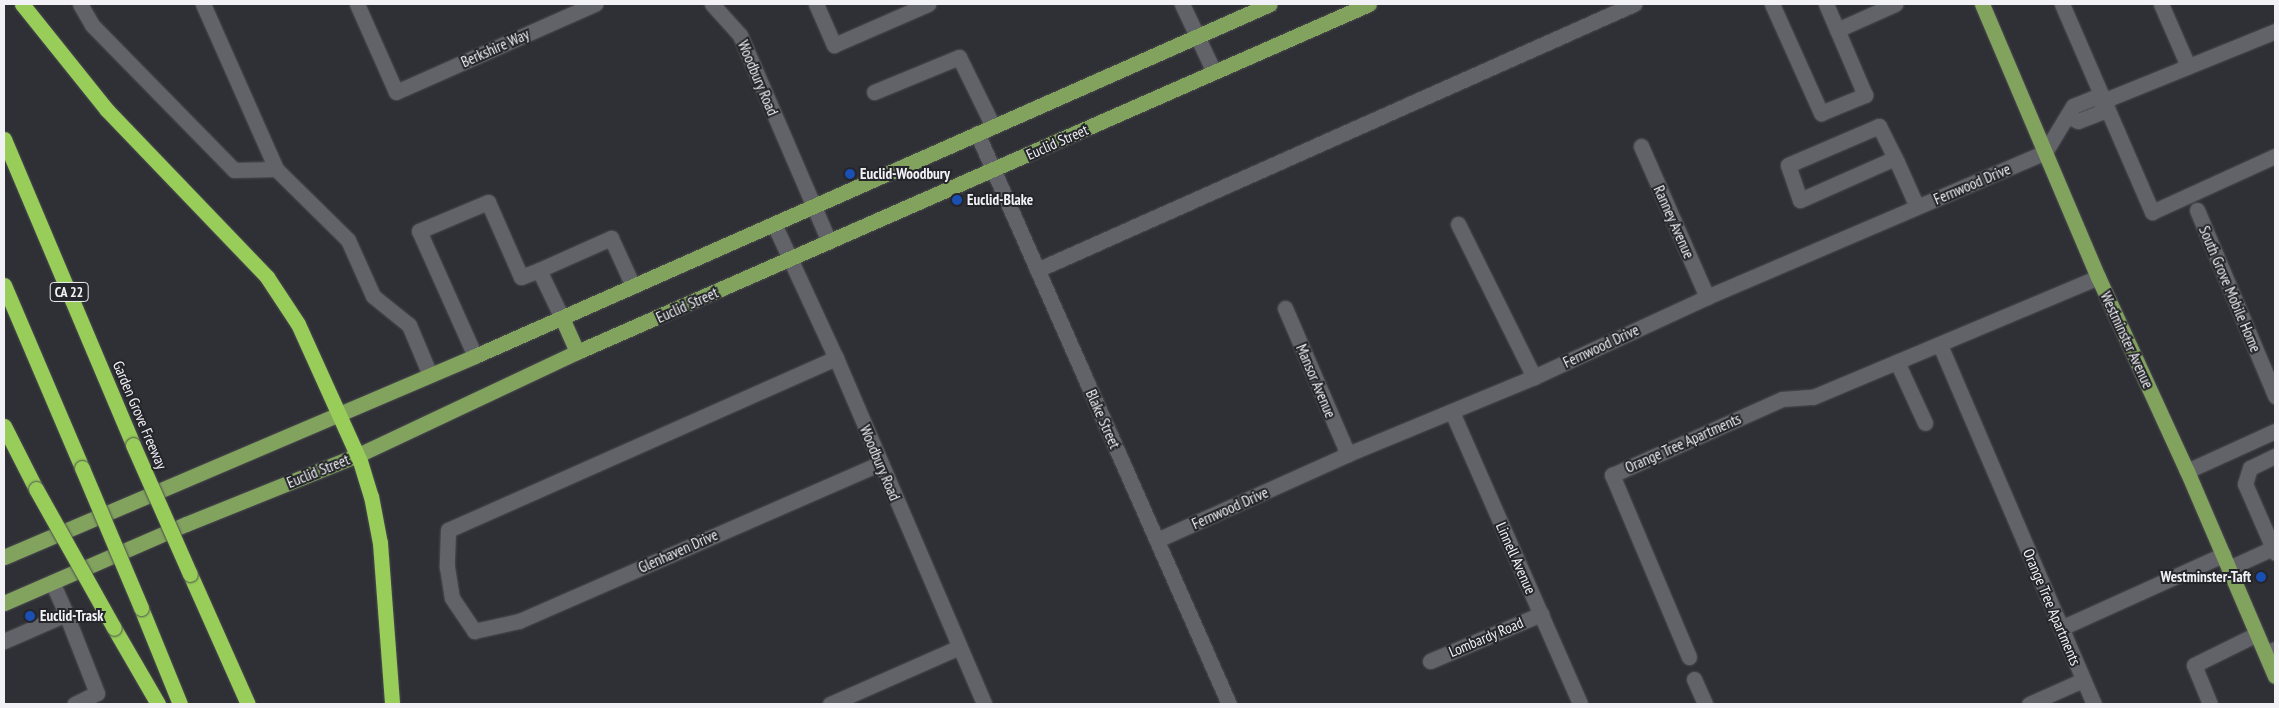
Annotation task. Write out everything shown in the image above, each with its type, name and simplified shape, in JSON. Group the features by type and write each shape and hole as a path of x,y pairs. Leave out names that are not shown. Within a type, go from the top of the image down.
{"highway":[{"path":"22,4 102,105 278,291 307,341 358,455 371,496 380,543 392,704"},
{"name":"Garden Grove Freeway","path":"4,139 133,444 248,704"},
{"path":"4,285 180,704"},
{"path":"4,426 36,489 158,704"}],"main road":[{"path":"4,556 475,356 1270,4"},
{"name":"Euclid Street","path":"4,603 358,455 577,352 790,260 1368,4"},
{"name":"Westminster Avenue","path":"1982,4 2098,277 2187,470 2257,634 2270,651 2275,676"},
{"path":"562,318 577,352"}],"street":[{"path":"80,4 92,25 234,170 276,169"},
{"path":"203,4 276,169 348,240 374,296 409,325 430,375"},
{"name":"Berkshire Way","path":"357,4 396,92 595,4"},
{"name":"Woodbury Road","path":"712,4 740,35 829,242"},
{"path":"816,4 834,45 928,4"},
{"path":"1182,4 1214,72"},
{"path":"1037,270 1634,4"},
{"path":"1772,4 1821,113 1865,95 1826,4"},
{"path":"1837,30 1895,4"},
{"path":"2062,4 2152,212 2275,156"},
{"path":"2161,4 2188,66"},
{"path":"2104,102 2275,31"},
{"path":"874,92 959,57 993,126"},
{"path":"2045,152 2073,106 2095,97 2104,102"},
{"path":"1895,158 1800,200 1788,165 1879,126 1895,158 1917,207"},
{"name":"Blake Street","path":"977,133 1229,704"},
{"name":"Ranney Avenue","path":"1641,146 1707,297"},
{"name":"Fernwood Drive","path":"1157,540 1348,454 1534,377 1707,297 2045,152"},
{"path":"475,356 419,231 488,202 521,277 612,238 632,286"},
{"name":"South Grove Mobile Home","path":"2197,210 2275,396"},
{"name":"Woodbury Road","path":"774,224 836,358 984,704"},
{"path":"1458,224 1534,377"},
{"path":"539,270 562,318"},
{"name":"Orange Tree Apartments","path":"1689,657 1612,474 1782,399 1813,397 2098,277"},
{"name":"Mansor Avenue","path":"1285,308 1348,454"},
{"name":"Orange Tree Apartments","path":"1940,345 2094,704"},
{"name":"Glenhaven Drive","path":"836,358 448,530 447,567 452,598 474,631 519,621 880,463"},
{"path":"1898,362 1926,424"},
{"name":"Linnell Avenue","path":"1452,412 1580,704"},
{"path":"2187,470 2275,431"},
{"path":"2061,628 2226,561 2274,551 2245,484 2250,468 2275,456"},
{"path":"52,582 98,693 74,704"},
{"path":"4,641 66,614"},
{"name":"Lombardy Road","path":"1430,661 1541,614"},
{"path":"2210,704 2194,665 2257,634"},
{"path":"830,704 958,647"},
{"path":"1694,679 1705,704"},
{"path":"2029,704 2083,680"}],"place":[{"name":"Euclid-Woodbury","path":"850,174"},
{"name":"Euclid-Blake","path":"957,200"},
{"name":"Westminster-Taft","path":"2261,577"},
{"name":"Euclid-Trask","path":"30,616"}]}
